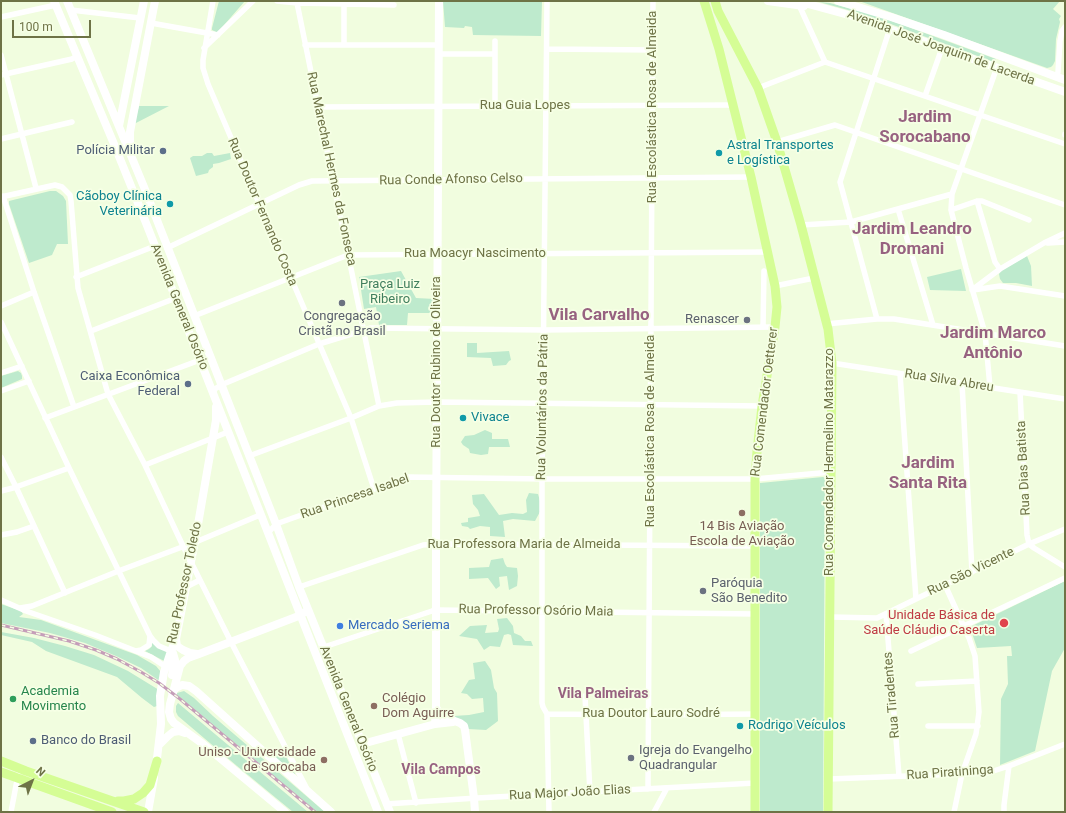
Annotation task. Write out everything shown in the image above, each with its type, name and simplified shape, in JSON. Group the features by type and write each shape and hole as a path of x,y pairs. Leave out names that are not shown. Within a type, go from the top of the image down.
{"main road":[{"name":"Avenida General Osório","path":"67,1 119,125 276,524 299,587 390,812"},
{"path":"114,144 144,1"},
{"path":"136,168 130,144 130,132 155,1"},
{"name":"Rua Doutor Rubino de Oliveira","path":"435,724 437,610 436,477 438,1"},
{"name":"Rua Comendador Oetterer","path":"704,1 719,49 746,158 768,252 775,286 777,307 762,406 755,480 754,812"},
{"name":"Rua Comendador Hermelino Matarazzo","path":"715,1 718,11 758,88 777,142 826,324 832,363 831,617 828,812"},
{"path":"718,11 719,1"},
{"path":"768,1 798,3"},
{"name":"Avenida José Joaquim de Lacerda","path":"838,1 944,35 1065,80"},
{"name":"Avenida General Osório","path":"55,3 176,298 378,812"},
{"name":"Avenida José Joaquim de Lacerda","path":"798,3 824,8 890,28 1065,92"},
{"name":"Rua Professor Toledo","path":"163,716 160,696 165,667 176,639 195,542 217,415 215,397"},
{"path":"301,615 306,610 307,606"},
{"name":"Rua Professor Toledo","path":"148,812 163,716 180,666 188,658 301,615"},
{"path":"176,639 176,643 183,650 190,653 199,654"},
{"path":"171,651 175,660 167,709 169,719 203,744 285,812"},
{"path":"172,692 182,685 189,686 196,690 331,812"},
{"path":"436,707 440,714 460,724 465,730 475,812"},
{"path":"163,716 171,719 174,723"},
{"path":"362,744 435,724 460,724"},
{"path":"159,745 168,736 176,731 181,731 191,736"},
{"path":"3,761 18,773 88,808 112,812"},
{"path":"110,800 124,801 134,799 141,795 150,785 157,761"},
{"path":"1,772 18,773 110,800 144,812"},
{"path":"371,793 380,802 386,804"}],"street":[{"name":"Rua Doutor Fernando Costa","path":"213,1 203,60 203,68 208,84 258,204 351,418 374,489"},
{"path":"204,48 253,1"},
{"path":"277,1 297,3 344,2 394,5"},
{"name":"Rua Voluntários da Pátria","path":"547,1 542,479 542,703 547,714 550,812"},
{"name":"Rua Escolástica Rosa de Almeida","path":"648,789 654,1"},
{"path":"344,2 344,45"},
{"path":"1,17 55,3"},
{"name":"Rua Marechal Hermes da Fonseca","path":"297,3 379,406"},
{"path":"798,3 825,62"},
{"path":"71,10 140,18"},
{"path":"150,23 218,35"},
{"path":"1056,77 1058,72 1060,41 1062,31 1065,27"},
{"path":"877,319 840,182 890,28"},
{"path":"494,41 495,106"},
{"path":"305,44 438,45"},
{"path":"925,96 942,48"},
{"path":"547,49 653,50"},
{"path":"438,54 494,54"},
{"path":"1,55 4,74 36,188"},
{"path":"4,74 72,59 77,56"},
{"path":"758,88 825,62 1065,144"},
{"path":"990,387 985,333 951,210 952,194 997,67"},
{"name":"Rua Guia Lopes","path":"318,107 733,105"},
{"path":"1,139 72,122"},
{"path":"777,142 835,124 1065,205"},
{"path":"746,158 783,163"},
{"name":"Rua Conde Afonso Celso","path":"167,248 299,185 312,181 750,177"},
{"path":"74,407 2,196 56,185 62,187 70,195 78,288 108,394 145,465 183,546 231,642 308,790"},
{"path":"800,225 851,222 952,194"},
{"path":"951,210 977,201 982,201 1029,220"},
{"path":"977,201 995,262 1000,269"},
{"path":"898,209 932,325"},
{"path":"972,290 1000,269 1044,243 1065,233"},
{"path":"1044,243 1065,242"},
{"path":"76,277 154,246"},
{"name":"Rua Moacyr Nascimento","path":"194,316 348,255 768,252"},
{"name":"Rua Comendador Oetterer","path":"763,327 764,271"},
{"path":"775,286 814,278"},
{"path":"972,290 1000,286 1065,296"},
{"path":"1,306 34,292"},
{"path":"90,331 176,298"},
{"path":"826,324 877,319 894,319 1065,346"},
{"path":"1,322 45,418 150,636 159,646 171,651"},
{"path":"215,397 215,389 221,385 319,344 371,328 544,330 775,327"},
{"path":"45,418 200,360"},
{"name":"Rua Silva Abreu","path":"832,363 1065,399"},
{"path":"1,373 22,366"},
{"path":"900,374 916,599"},
{"path":"1,391 29,381"},
{"path":"962,383 972,572"},
{"name":"Rua Dias Batista","path":"1020,392 1027,535 1029,544"},
{"path":"249,456 379,406 397,403 437,402 762,406"},
{"path":"145,465 228,432"},
{"path":"1,457 65,593"},
{"path":"1,491 69,468"},
{"name":"Rua Princesa Isabel","path":"268,533 276,524 408,477 755,480 831,472"},
{"path":"20,608 28,607 65,593 195,542 260,514"},
{"path":"1,535 17,532 34,526"},
{"name":"Rua São Vicente","path":"831,617 877,618 1029,544 1065,529"},
{"name":"Rua Professora Maria de Almeida","path":"299,587 423,545 543,544 755,546"},
{"path":"1029,544 1065,568"},
{"path":"911,650 1065,578"},
{"path":"186,587 200,580"},
{"path":"945,585 969,638 975,656 979,712 978,726 962,774 954,812"},
{"path":"1,600 151,657 165,667"},
{"path":"33,613 39,603"},
{"name":"Rua Professor Osório Maia","path":"324,647 432,610 755,614"},
{"name":"Rua Tiradentes","path":"886,614 899,776"},
{"path":"136,651 149,645 150,636"},
{"path":"918,684 977,681"},
{"path":"585,696 590,792"},
{"name":"Rua Doutor Lauro Sodré","path":"547,714 755,714"},
{"path":"928,726 978,726"},
{"path":"398,734 416,803"},
{"name":"Rua Piratininga","path":"829,779 987,773 1065,744"},
{"path":"1004,812 1009,766"},
{"path":"11,812 18,773"},
{"name":"Rua Major João Elias","path":"386,804 755,783"},
{"path":"654,812 667,788"}],"green space":[{"path":"219,1 245,1 218,32 216,32 212,30 212,28"},
{"path":"443,1 542,1 541,36 473,35 472,27 445,27"},
{"path":"859,1 1060,1 1053,9 1061,16 1059,19 1060,22 1056,39 1055,61 1051,67 1047,68"},
{"path":"819,2 830,3 878,16 996,59 994,62 877,19"},
{"path":"139,106 169,106 134,124"},
{"path":"207,153 212,153 214,156 230,153 231,159 213,164 213,167 208,173 196,176 190,158 193,156 202,156"},
{"path":"50,191 56,191 63,196 66,201 68,244 57,244 52,255 29,263 9,201"},
{"path":"1027,256 1031,266 1032,286 1016,283 1003,283 999,274 1002,270"},
{"path":"961,269 966,291 930,290 927,277"},
{"name":"Praça Luiz Ribeiro","path":"401,271 416,298 435,299 435,313 408,313 407,325 379,325 376,307 364,309 359,277"},
{"path":"467,343 477,343 477,353 509,351 511,360 506,365 493,366 491,358 467,357"},
{"path":"18,371 21,373 22,379 1,388 1,376"},
{"path":"485,430 492,433 492,439 508,439 510,447 489,447 488,454 481,455 470,453 469,449 461,442 465,436 474,435"},
{"path":"825,478 823,812 760,812 760,483"},
{"path":"529,493 538,494 542,508 535,521 513,519 503,521 505,537 490,536 490,527 480,526 470,529 462,526 461,523 468,522 468,518 480,516 478,510 473,504 472,495 484,494 499,515 512,513 523,514 527,512 526,500"},
{"path":"503,558 507,567 517,568 517,586 509,590 507,576 499,577 500,586 496,589 488,578 469,579 469,568 489,567 491,560"},
{"path":"1065,581 1065,648 1052,671 1035,751 1000,765 1001,699 1008,684 1007,656 1012,656 1011,646 977,648 970,627"},
{"path":"1,604 21,611 23,614 19,617 41,620 137,655 156,666 161,672 161,682 141,668 85,643 50,633 1,623"},
{"path":"507,618 513,626 514,633 521,636 525,641 531,641 533,646 513,645 511,635 508,634 504,635 500,647 490,646 484,650 477,639 459,636 470,626 487,625 485,633 498,632 499,629 497,619"},
{"path":"1,632 65,646 94,655 128,671 159,690 157,706 154,707 117,677 46,651 32,642 1,635"},
{"path":"152,642 168,653 166,662 145,651 152,646"},
{"path":"485,661 491,670 494,688 497,693 498,721 486,730 468,729 453,716 484,712 483,698 472,699 467,694 461,693 469,680 475,679 473,663"},
{"path":"184,691 194,698 325,812 317,812 177,695 177,693"},
{"path":"178,703 308,812 293,812 237,766 178,716 176,706"},
{"path":"281,747 295,774 273,755"}],"railway":[{"path":"1,625 69,641 96,650 141,672 159,683 180,699 315,812"}],"place":[{"name":"Polícia Militar","path":"163,151"},
{"name":"Astral Transportes e Logística","path":"719,153"},
{"name":"Cãoboy Clínica Veterinária","path":"170,204"},
{"name":"Congregação Cristã no Brasil","path":"342,303"},
{"name":"Renascer","path":"747,320"},
{"name":"Caixa Econômica Federal","path":"188,384"},
{"name":"Vivace","path":"463,418"},
{"name":"14 Bis Aviação Escola de Aviação","path":"742,513"},
{"name":"Paróquia São Benedito","path":"703,591"},
{"name":"Unidade Básica de Saúde Cláudio Caserta","path":"1004,623"},
{"name":"Mercado Seriema","path":"340,626"},
{"name":"Academia Movimento","path":"13,699"},
{"name":"Colégio Dom Aguirre","path":"374,706"},
{"name":"Rodrigo Veículos","path":"740,726"},
{"name":"Banco do Brasil","path":"33,741"},
{"name":"Igreja do Evangelho Quadrangular","path":"631,758"},
{"name":"Uniso - Universidade de Sorocaba","path":"324,760"}],"district":[{"name":"Jardim Sorocabano","path":"925,128"},
{"name":"Jardim Leandro Dromani","path":"912,240"},
{"name":"Vila Carvalho","path":"599,316"},
{"name":"Jardim Marco Antônio","path":"993,344"},
{"name":"Jardim Santa Rita","path":"928,474"},
{"name":"Vila Palmeiras","path":"603,694"},
{"name":"Vila Campos","path":"441,770"}]}
